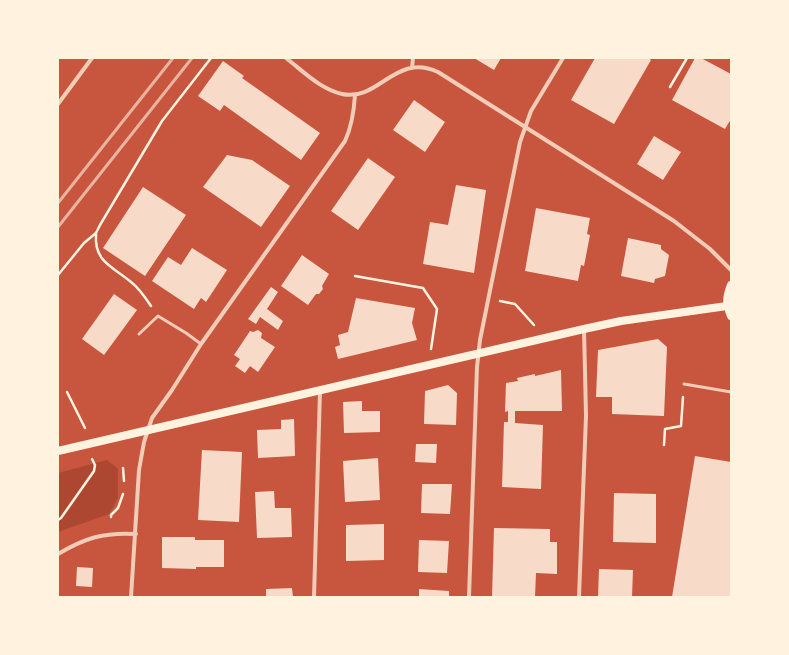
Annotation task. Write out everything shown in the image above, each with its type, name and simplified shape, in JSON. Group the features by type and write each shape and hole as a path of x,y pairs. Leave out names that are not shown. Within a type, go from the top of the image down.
{"main road":[{"path":"731,284 727,296 727,306 731,316"},
{"path":"58,452 584,329 628,320 727,306"}],"street":[{"path":"58,104 92,58"},
{"path":"286,58 323,86 341,94 355,95 369,91 400,71 412,68 426,68 444,75 674,221 710,249 731,270"},
{"path":"412,68 413,58"},
{"path":"469,597 478,353 520,142 530,111 563,58"},
{"path":"131,597 136,534 138,476 147,431 152,418 172,390 201,344 345,141 353,118 355,95"},
{"path":"579,597 586,416 584,329"},
{"path":"314,597 320,391"},
{"path":"58,554 73,545 90,538 106,535 136,534"}],"lane":[{"path":"139,334 158,316 201,344"},
{"path":"684,384 731,392"}],"path":[{"path":"158,316 137,287 101,258 95,243 96,233 162,121 210,58"},
{"path":"670,87 687,58"},
{"path":"58,276 84,243 96,233"},
{"path":"355,276 423,288 437,309 428,365"},
{"path":"488,298 515,304 536,327"},
{"path":"664,445 665,429 680,426 684,384"},
{"path":"67,392 85,428"},
{"path":"58,520 61,518 94,471 95,465 92,456"},
{"path":"123,468 124,483"},
{"path":"111,517 111,515 118,508 123,492"}],"shaded area":[{"path":"107,460 118,469 118,498 109,514 58,532 58,473"}],"building":[{"path":"474,58 501,58 494,70"},
{"path":"595,58 648,58 651,60 614,124 571,100"},
{"path":"695,58 701,58 731,74 731,119 725,129 672,100"},
{"path":"223,61 244,76 242,78 320,133 301,160 224,105 220,111 198,96"},
{"path":"414,100 445,122 425,152 393,130"},
{"path":"654,136 681,152 663,180 637,164"},
{"path":"227,155 252,160 290,186 261,227 203,187"},
{"path":"368,158 395,177 358,230 331,211"},
{"path":"456,185 486,190 474,273 423,264 430,222 448,225"},
{"path":"143,187 186,215 145,276 103,248"},
{"path":"536,208 590,218 587,234 590,235 584,266 581,265 578,281 525,271"},
{"path":"628,238 661,245 661,249 669,255 665,276 655,279 654,283 621,276"},
{"path":"192,248 227,270 206,302 201,298 194,309 152,281 168,257 181,265"},
{"path":"302,255 329,274 322,286 323,289 319,294 316,294 308,305 281,286"},
{"path":"271,287 278,292 267,309 283,321 278,330 260,317 256,324 248,319"},
{"path":"114,294 137,310 104,355 82,339"},
{"path":"356,298 415,308 412,323 417,340 338,359 335,347 340,345 338,335 348,332"},
{"path":"258,330 262,333 261,338 275,347 258,372 250,366 245,373 235,366 240,359 234,355 250,331 253,332"},
{"path":"658,339 667,347 664,416 612,414 612,397 596,397 598,350"},
{"path":"561,370 562,411 515,411 515,423 543,425 541,489 502,487 504,422 508,422 508,411 505,412 506,383 518,381 517,378 535,374 535,376"},
{"path":"448,385 457,393 456,425 424,424 425,391"},
{"path":"362,401 362,411 380,411 380,432 344,433 343,402"},
{"path":"294,419 295,456 258,458 257,430 281,429 281,420"},
{"path":"416,444 437,444 436,463 415,462"},
{"path":"202,450 242,452 239,522 198,520"},
{"path":"695,456 731,462 731,597 672,597"},
{"path":"378,458 380,500 345,502 343,461"},
{"path":"422,484 452,484 450,514 421,513"},
{"path":"274,491 275,508 291,508 292,537 257,538 255,492"},
{"path":"614,493 656,494 656,543 613,542"},
{"path":"384,524 384,560 346,561 346,525"},
{"path":"494,528 550,529 550,542 557,542 557,574 536,573 535,597 492,597"},
{"path":"162,537 195,537 195,540 224,540 224,567 196,567 196,569 162,568"},
{"path":"419,540 449,541 447,573 418,572"},
{"path":"77,567 93,568 92,587 76,586"},
{"path":"599,569 633,570 632,597 598,597"},
{"path":"292,588 293,597 266,597 266,589"},
{"path":"419,589 449,591 449,597 419,597"}],"railway":[{"path":"58,203 173,58"},
{"path":"58,227 192,58"}]}
